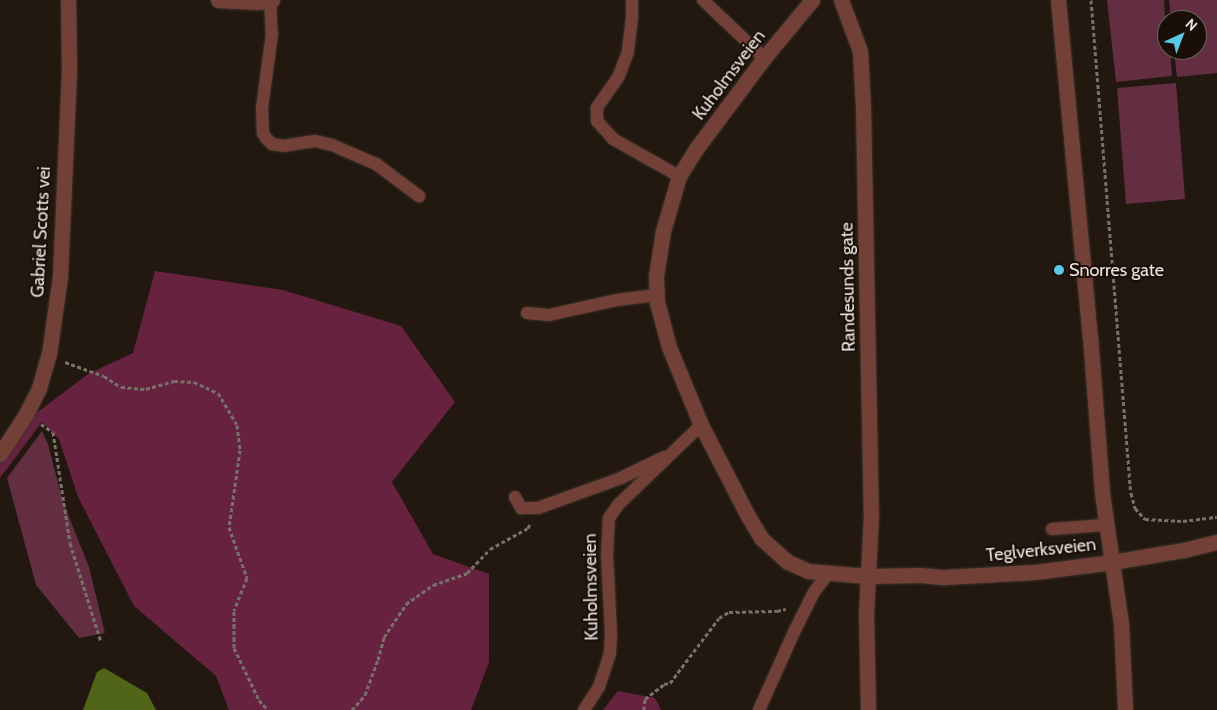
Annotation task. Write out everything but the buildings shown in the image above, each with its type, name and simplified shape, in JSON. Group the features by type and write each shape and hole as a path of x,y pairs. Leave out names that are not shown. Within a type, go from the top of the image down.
{"street":[{"name":"Gabriel Scotts vei","path":"0,454 26,414 39,388 49,354 60,277 69,68 68,0"},
{"path":"218,0 271,1"},
{"name":"Kuholmsveien","path":"812,0 764,58 696,149 679,176 663,231 656,276 657,295 669,347 701,426 761,538 788,562 808,571 867,576"},
{"name":"Randesunds gate","path":"841,0 860,51 863,107 871,515 867,576"},
{"path":"1058,0 1106,525 1122,624 1125,710"},
{"name":"Teglverksveien","path":"867,576 920,575 945,577 1004,574 1112,562 1175,552 1217,542"},
{"path":"867,576 868,710"}],"lane":[{"path":"632,0 628,52 619,76 597,108 597,121 613,139 679,176"},
{"path":"703,0 764,58"},
{"path":"271,1 272,34 262,108 263,133 266,138 272,144 282,146 315,141 332,145 376,164 419,196"},
{"path":"526,313 549,315 617,300 657,295"},
{"name":"Kuholmsveien","path":"584,710 599,687 610,653 611,633 607,555 609,518 618,505 701,426"},
{"name":"Kuholmsveien","path":"538,508 622,478 673,453"},
{"path":"514,497 521,508 538,508"},
{"path":"1052,529 1106,525"},
{"path":"759,710 794,630 814,592 828,574"}],"path":[{"path":"1091,0 1131,493 1135,508 1145,520 1183,521 1217,516"},
{"path":"49,354 104,376 121,387 146,389 174,381 194,382 218,393 237,425 240,450 229,527 246,578 234,611 234,648 259,700 268,710"},
{"path":"26,414 53,432 70,543 101,642"},
{"path":"352,710 364,695 378,660 384,637 406,604 433,585 467,573 490,549 528,528 538,508"},
{"path":"644,710 645,699 664,684 670,683 719,618 729,612 777,611 787,609 793,604"}],"shaded area":[{"path":"1107,0 1164,0 1165,10 1157,10 1157,60 1171,60 1172,76 1116,82"},
{"path":"1169,0 1217,0 1217,73 1177,77 1175,60 1207,60 1207,10 1170,10"},
{"path":"1176,83 1185,199 1126,204 1117,88"},
{"path":"155,271 283,290 401,326 455,402 392,482 433,554 489,574 489,662 471,710 229,710 216,676 134,606 78,497 59,439 42,422 0,478 0,454 35,414 88,374 133,353"},
{"path":"42,431 48,444 63,502 89,567 105,633 79,638 36,585 7,478"},
{"path":"104,668 147,693 156,710 83,710 97,672"},
{"path":"618,691 655,698 661,710 603,710"}],"place":[{"name":"Snorres gate","path":"1059,270"}]}
